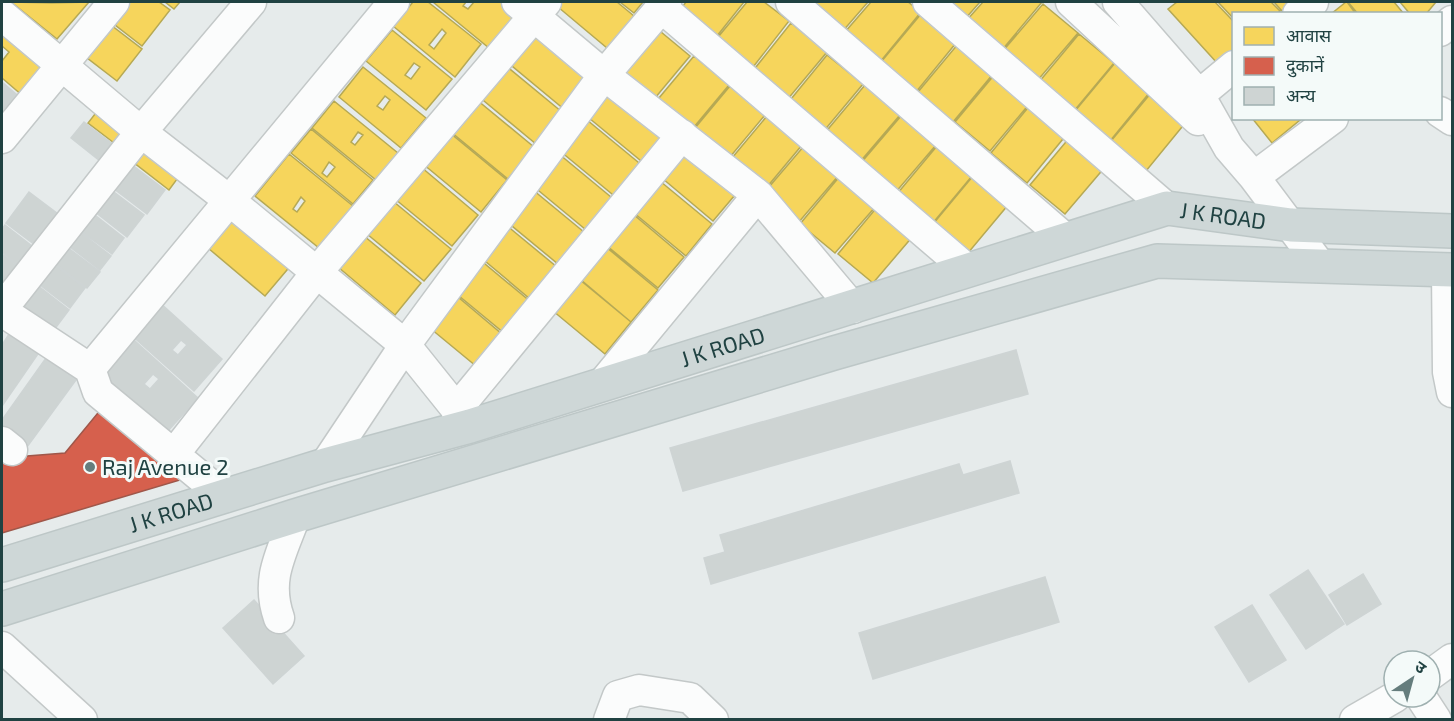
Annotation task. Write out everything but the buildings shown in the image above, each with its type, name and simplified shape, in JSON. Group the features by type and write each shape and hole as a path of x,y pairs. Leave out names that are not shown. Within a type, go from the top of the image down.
{"main road":[{"name":"J K ROAD","path":"2,565 456,423 603,383 853,308 1167,208 1291,225 1452,231"},
{"path":"1405,229 1406,268"},
{"name":"J K ROAD","path":"2,609 295,516 834,353 1158,261 1450,270"},
{"path":"449,469 456,423"}],"street":[{"path":"2,138 114,2"},
{"path":"225,497 98,392 90,369 2,310 141,132 251,2"},
{"path":"90,369 394,2"},
{"path":"791,2 1067,240"},
{"path":"928,2 1167,208"},
{"path":"1071,2 1229,148 1254,177 1320,265"},
{"path":"1300,12 1313,2"},
{"path":"325,465 405,345 604,75 664,4 968,270"},
{"path":"1126,4 1199,95 1229,148"},
{"path":"174,454 316,272 533,6 604,75 758,195 853,308"},
{"path":"2,15 141,132 230,201 405,345 456,423 682,135"},
{"path":"1199,95 1232,67"},
{"path":"1254,177 1330,120"},
{"path":"603,383 758,195"},
{"path":"1450,270 1448,372 1452,392"},
{"path":"279,618 272,598 273,578 295,516"},
{"path":"2,647 82,720"},
{"path":"609,720 618,696 639,690 690,698 713,720"},
{"path":"1355,720 1382,704"}],"place":[{"name":"Raj Avenue 2","path":"90,467"}]}
